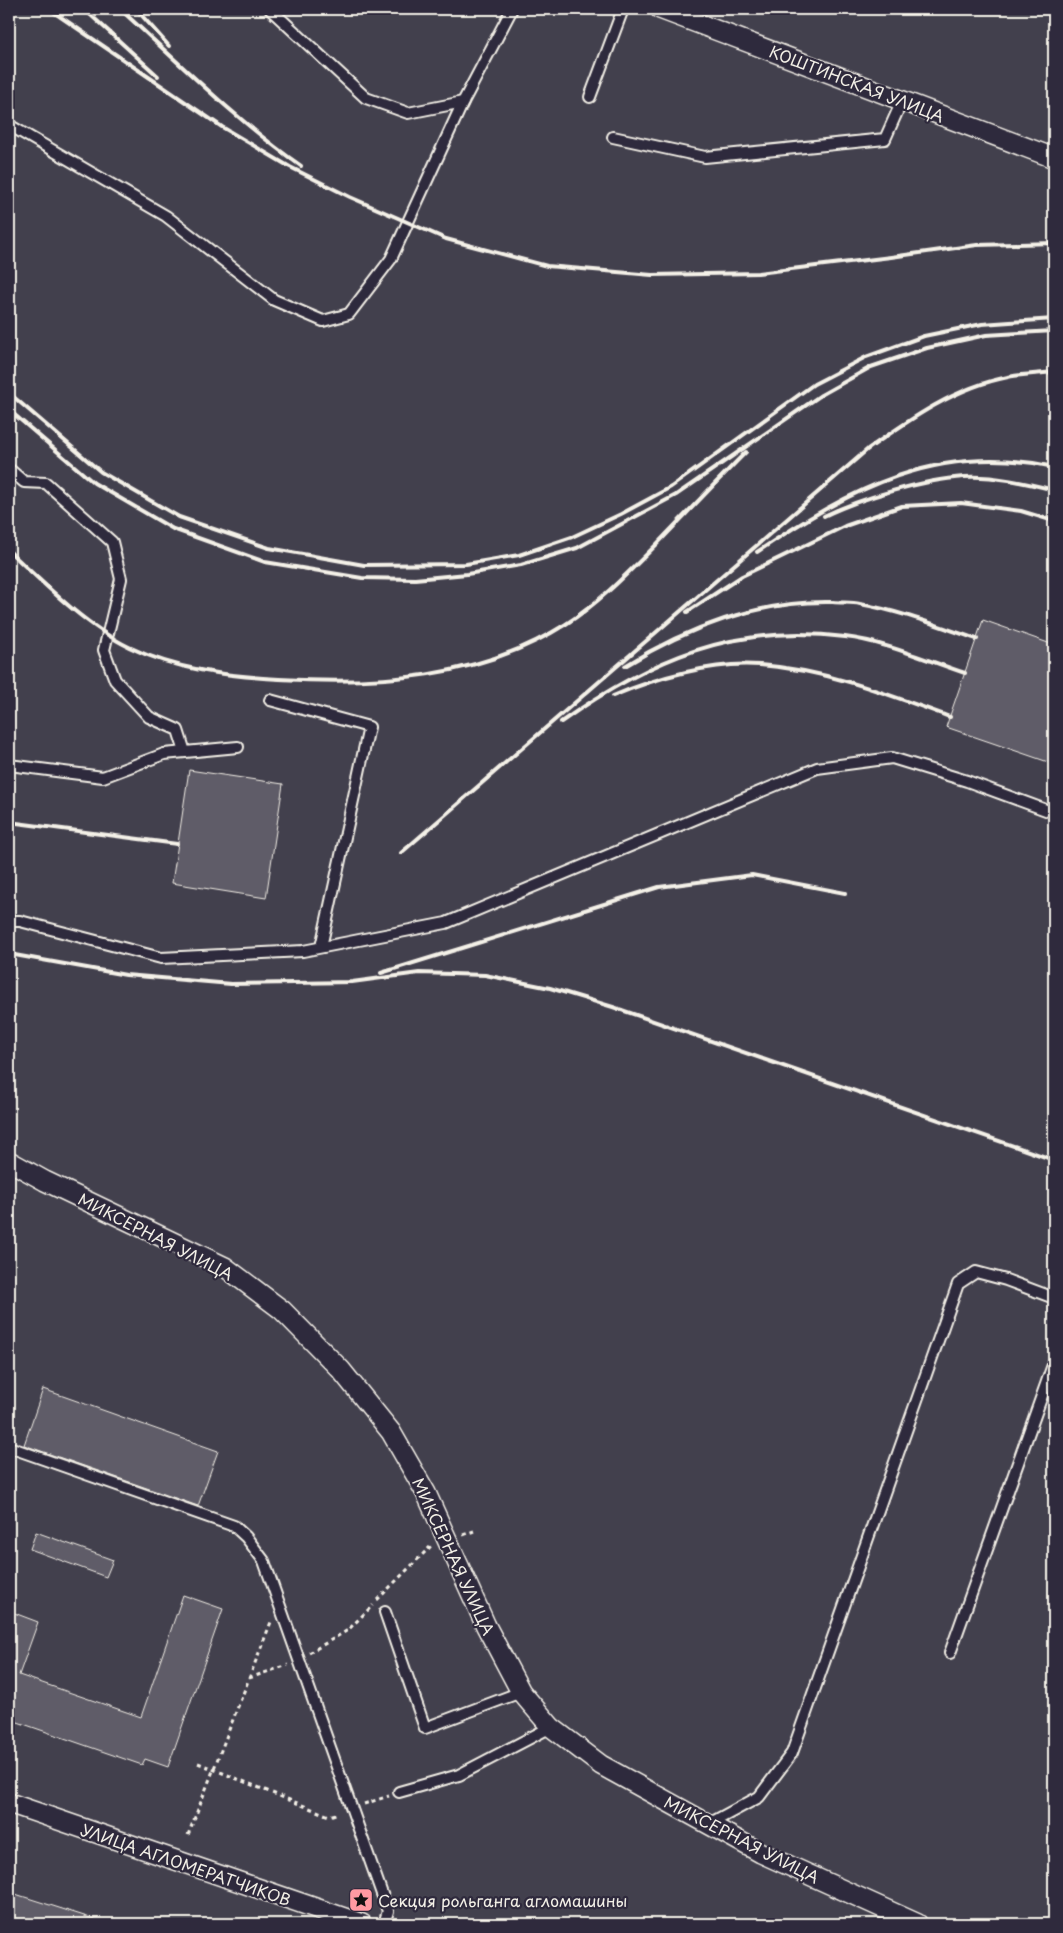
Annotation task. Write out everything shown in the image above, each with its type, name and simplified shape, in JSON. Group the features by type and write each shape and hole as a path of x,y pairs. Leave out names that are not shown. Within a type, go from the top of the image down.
{"street":[{"name":"КОШТИНСКАЯ УЛИЦА","path":"660,9 1054,158"},
{"name":"МИКСЕРНАЯ УЛИЦА","path":"9,1161 45,1181 225,1267 282,1310 341,1370 391,1432 426,1493 486,1626 520,1692 550,1727 601,1766 761,1852 918,1924"},
{"name":"УЛИЦА АГЛОМЕРАТЧИКОВ","path":"9,1803 362,1924"}],"lane":[{"path":"270,9 366,98 408,113 463,102"},
{"path":"9,125 166,216 274,300 324,321 349,314 391,259 463,102 512,9"},
{"path":"590,97 623,9"},
{"path":"613,136 705,157 885,139 902,100"},
{"path":"9,469 24,482 46,483 112,542 121,579 104,650 114,680 149,718 178,730 185,752"},
{"path":"270,700 369,726 321,947"},
{"path":"9,765 103,778 164,754 238,747"},
{"path":"9,921 20,921 161,958 303,951 446,923 817,768 892,758 967,781 1054,813"},
{"path":"709,1824 759,1797 792,1753 958,1284 976,1272 1006,1280 1054,1298"},
{"path":"950,1653 1054,1362"},
{"path":"9,1447 234,1526 246,1537 264,1561 299,1658 388,1911 384,1924"},
{"path":"385,1612 425,1728 520,1692"},
{"path":"399,1792 459,1775 550,1727"}],"path":[{"path":"249,1678 286,1666 348,1630 430,1546 474,1531"},
{"path":"188,1835 273,1617"},
{"path":"198,1763 330,1816 399,1792"}],"shaded area":[{"path":"9,9 1054,9 1054,1924 9,1924"}],"building":[{"path":"983,620 1054,645 1054,764 946,727"},
{"path":"189,770 283,784 266,898 172,883"},
{"path":"43,1389 218,1451 198,1506 24,1445"},
{"path":"36,1532 113,1560 106,1577 30,1549"},
{"path":"183,1595 223,1609 168,1767 145,1759 142,1765 9,1719 9,1611 38,1622 19,1675 141,1717"},
{"path":"9,1892 100,1921 100,1924 9,1924"}],"railway":[{"path":"49,9 222,127 290,167 350,197 446,239 547,266 652,275 758,273 977,245 1054,243"},
{"path":"84,9 158,76"},
{"path":"120,9 254,130 301,166"},
{"path":"136,9 169,46"},
{"path":"9,393 101,472 179,517 269,548 364,565 466,564 519,555 572,537 621,514 671,487 814,384 866,357 924,336 982,324 1054,319"},
{"path":"9,410 94,483 173,529 265,562 362,578 415,579 467,574 521,565 577,548 676,495 821,395 871,367 927,348 986,335 1054,331"},
{"path":"401,853 868,449 900,426 952,396 970,388 1008,377 1054,372"},
{"path":"9,551 81,616 113,638 147,655 184,666 241,676 316,681 391,679 464,667 499,657 533,642 566,624 602,597 635,566 746,452"},
{"path":"757,552 826,508 897,476 934,466 972,460 1012,461 1054,467"},
{"path":"824,516 892,491 930,482 964,477 997,478 1054,490"},
{"path":"687,612 742,576 845,526 902,506 961,503 1021,511 1054,521"},
{"path":"625,666 673,640 724,619 751,611 806,603 857,603 919,619 977,639"},
{"path":"561,722 627,680 661,664 695,651 730,641 766,636 805,634 859,639 890,647 965,673"},
{"path":"613,696 647,683 685,672 742,664 760,665 809,672 857,684 950,717"},
{"path":"9,822 177,844"},
{"path":"381,973 659,887 752,875 845,893"},
{"path":"9,954 126,975 231,984 352,982 419,973 485,975 550,988 613,1007 1054,1160"}],"place":[{"name":"Секция рольганга агломашины","path":"361,1900"}]}
